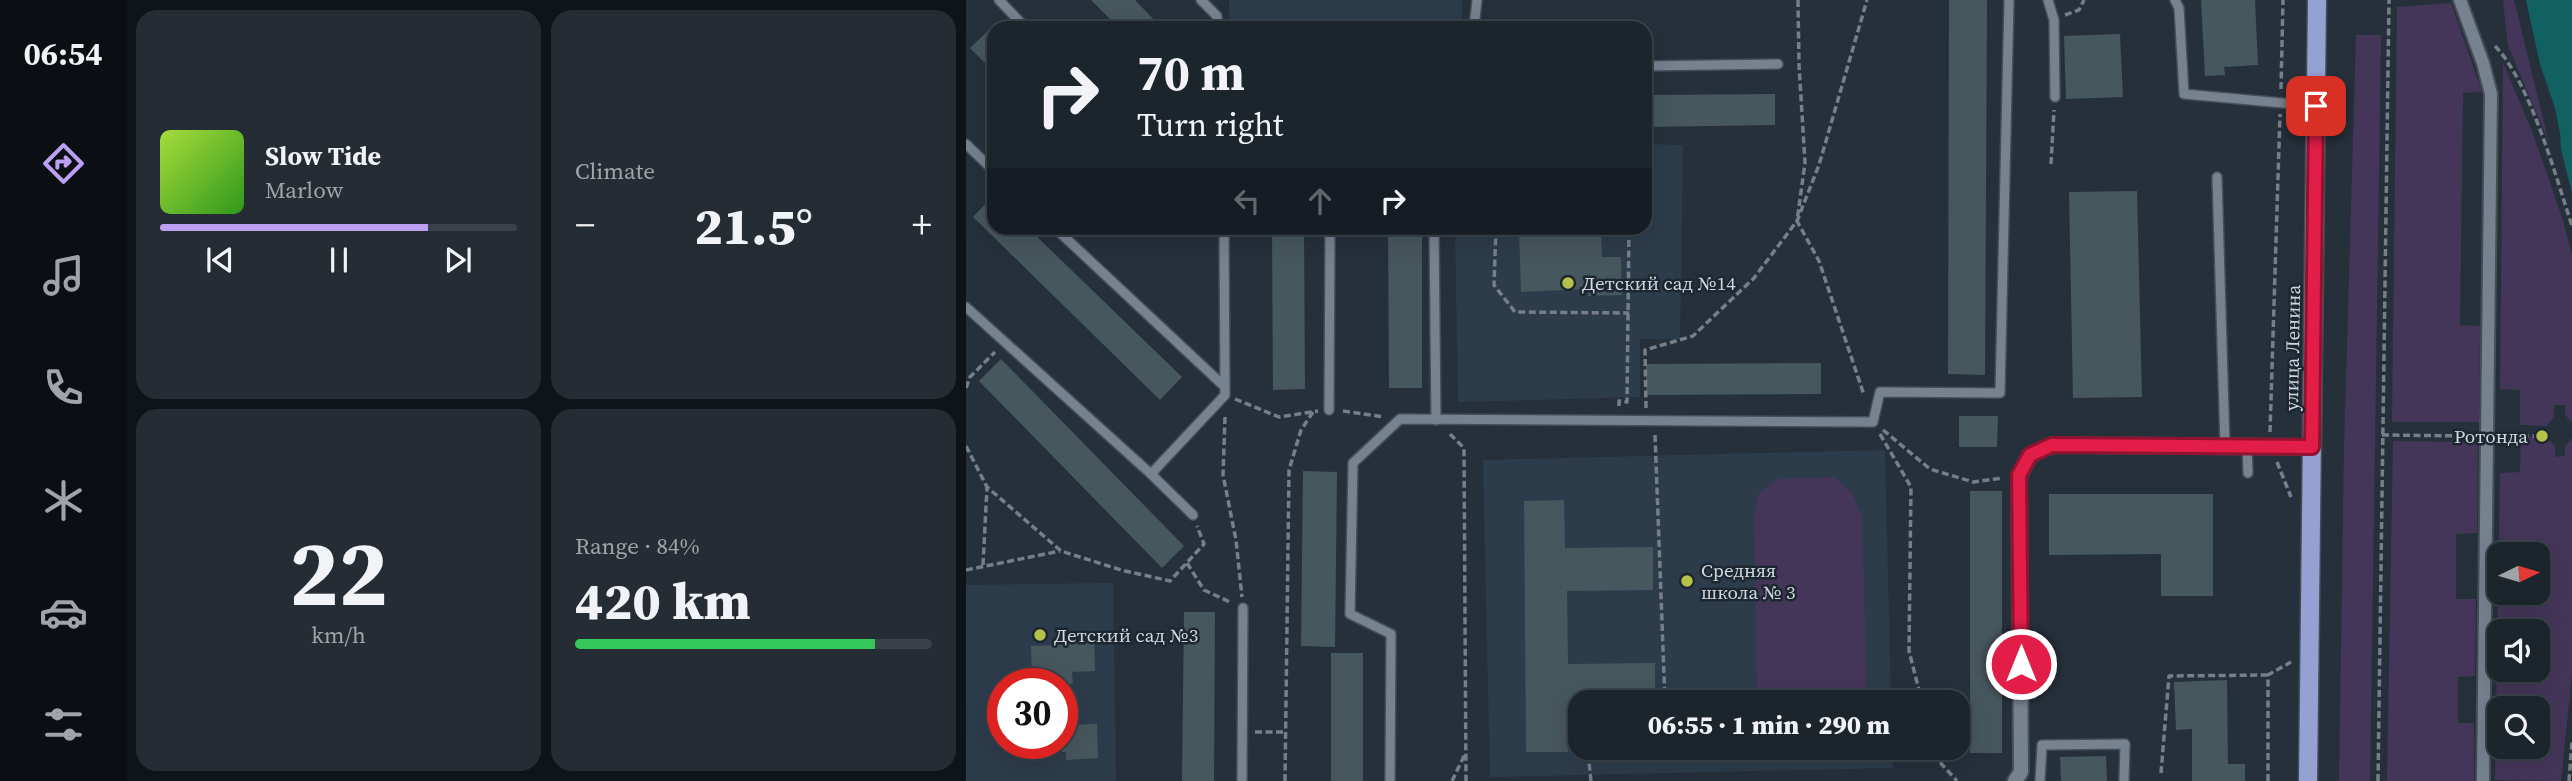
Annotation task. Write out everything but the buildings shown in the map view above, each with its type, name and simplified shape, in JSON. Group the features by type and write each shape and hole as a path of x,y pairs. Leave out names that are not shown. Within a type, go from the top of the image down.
{"main road":[{"name":"улица Ленина","path":"2308,781 2317,0"}],"street":[{"path":"2460,0 2483,63 2491,94 2483,781"},
{"path":"2015,781 2021,772 2019,475 2030,455 2052,445 2312,447"}],"lane":[{"path":"999,0 1019,21"},
{"path":"1201,0 1217,16 1217,21"},
{"path":"1474,21 1476,0"},
{"path":"1390,781 1391,634 1350,614 1353,463 1400,419 1873,422 1880,392 2000,393 2009,0"},
{"path":"2048,0 2053,20 2055,97"},
{"path":"2175,0 2179,8 2184,94 2316,106"},
{"path":"1652,66 1778,64"},
{"path":"966,144 987,164"},
{"path":"2217,177 2225,445"},
{"path":"1062,235 1226,391"},
{"path":"1151,474 1226,391 1223,235"},
{"path":"1329,410 1331,235"},
{"path":"1434,235 1436,420"},
{"path":"966,307 1193,515"},
{"path":"2247,446 2248,473"},
{"path":"1242,781 1243,608"},
{"path":"2040,781 2042,745 2125,744 2124,781"}],"path":[{"path":"1798,0 1805,163 1797,221 1819,261 1873,422 1911,487 1909,651 1919,690"},
{"path":"1665,690 1654,422 1644,407 1645,350 1693,337 1754,278 1797,221 1822,154 1867,0"},
{"path":"2053,20 2079,10 2084,0"},
{"path":"2283,0 2270,447 2291,494 2291,507"},
{"path":"2378,781 2389,0"},
{"path":"2491,42 2508,59 2540,130 2572,226"},
{"path":"2051,164 2055,97"},
{"path":"1496,235 1494,285 1515,312 1629,313"},
{"path":"1619,401 1627,402 1629,235"},
{"path":"966,388 970,377 1005,342"},
{"path":"1243,608 1236,540 1223,475 1226,391 1279,417 1329,410 1400,419"},
{"path":"1285,781 1289,470 1301,430 1313,412"},
{"path":"1436,420 1464,448 1466,781"},
{"path":"1873,422 1930,469 1973,482 2019,475"},
{"path":"2381,436 2537,436"},
{"path":"966,446 986,487 1061,551 1121,570 1170,581 1204,544 1193,515"},
{"path":"983,565 986,487"},
{"path":"966,570 1061,551"},
{"path":"1186,563 1204,590 1243,608"},
{"path":"2161,774 2169,676 2269,674 2291,664 2291,650"},
{"path":"2268,781 2269,674"},
{"path":"1243,732 1286,732"},
{"path":"2569,781 2572,741"},
{"path":"1452,781 1466,752"},
{"path":"1589,760 1591,781"},
{"path":"1938,760 1957,781"}],"shaded area":[{"path":"1229,0 1462,0 1462,21 1229,21"},
{"path":"2503,0 2514,0 2549,143 2508,46"},
{"path":"2526,0 2572,0 2572,193 2561,150 2555,108 2540,64"},
{"path":"2451,3 2482,92 2463,93 2460,325 2480,326 2479,422 2392,422 2397,7"},
{"path":"2356,35 2381,35 2370,781 2339,781 2344,450"},
{"path":"2503,63 2532,131 2562,217 2572,255 2572,422 2565,415 2565,405 2554,405 2554,417 2546,426 2520,425 2520,390 2500,389"},
{"name":"Детский сад №14","path":"1652,144 1683,145 1680,339 1640,339 1640,397 1458,402 1455,235 1652,235"},
{"path":"2521,437 2546,437 2555,446 2555,457 2565,456 2565,446 2572,439 2572,674 2561,781 2495,780 2495,759 2550,759 2550,696 2496,696 2497,682 2550,682 2550,619 2498,619 2498,606 2550,606 2550,542 2499,542 2500,473 2520,472"},
{"path":"2393,441 2478,442 2477,533 2456,534 2456,599 2476,599 2475,676 2458,677 2458,723 2474,723 2474,781 2387,781"},
{"name":"Средняя школа № 3","path":"1885,450 1891,690 1568,690 1568,760 1893,760 1893,768 1490,777 1483,460"},
{"path":"1835,477 1851,492 1862,515 1867,690 1757,690 1754,514 1758,494 1777,479"},
{"name":"Детский сад №3","path":"1113,583 1116,781 966,781 966,585"}],"place":[{"name":"Детский сад №14","path":"1568,283"},
{"name":"Ротонда","path":"2542,436"},
{"name":"Средняя школа № 3","path":"1687,581"},
{"name":"Детский сад №3","path":"1040,635"}],"route":[{"path":"2021,664 2019,475 2030,455 2052,445 2312,447 2316,106"}]}
